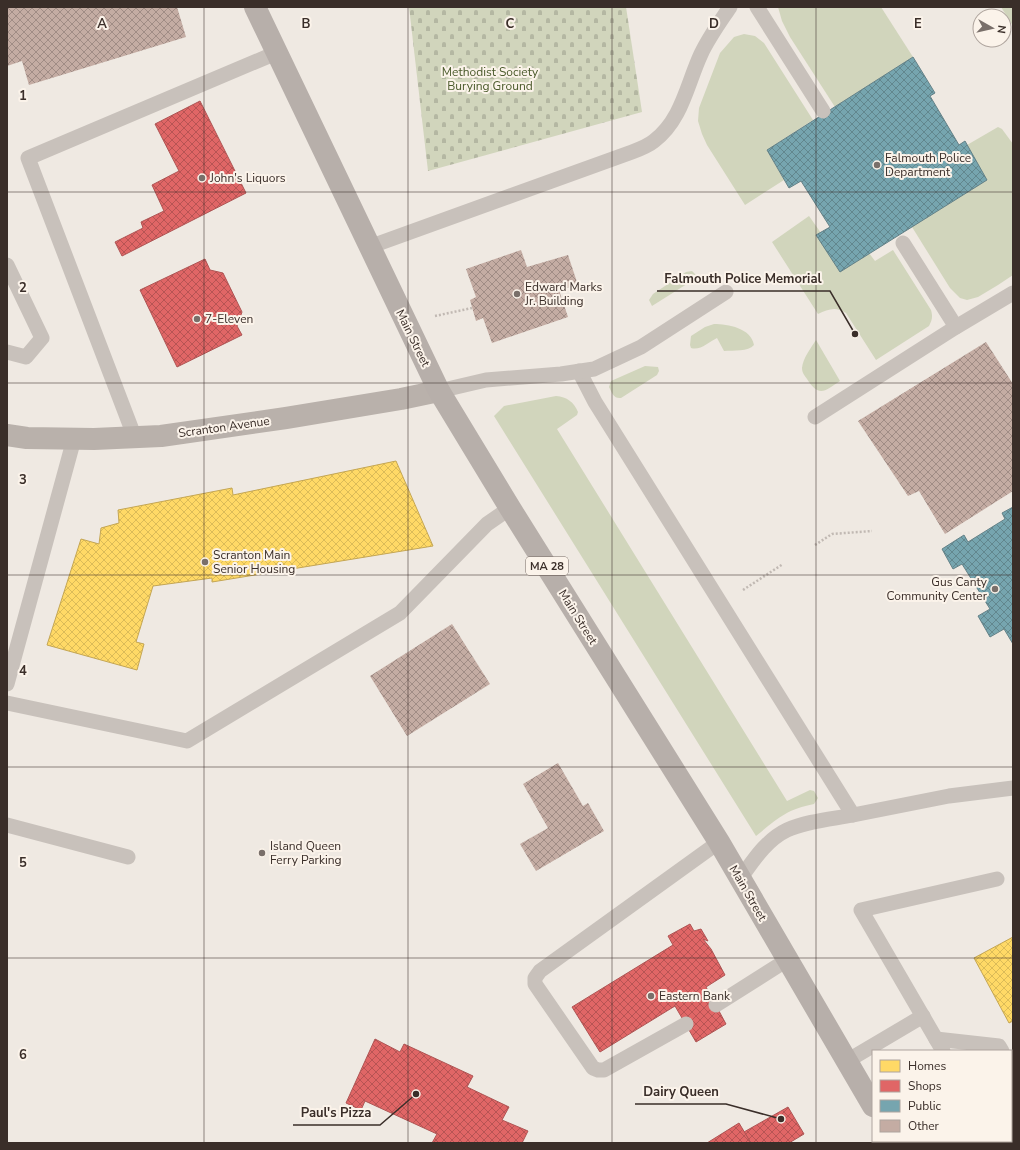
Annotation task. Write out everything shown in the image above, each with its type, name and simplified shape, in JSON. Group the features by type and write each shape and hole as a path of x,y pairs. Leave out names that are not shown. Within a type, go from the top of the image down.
{"main road":[{"name":"Main Street","path":"255,7 439,390 510,508 719,842 872,1104"}],"street":[{"name":"Scranton Avenue","path":"7,435 27,438 74,439 161,436 401,400 439,390"}],"lane":[{"path":"369,247 632,152 653,142 668,128 676,116 701,55 730,7"},
{"path":"757,7 823,111"},
{"path":"135,438 28,158 276,53"},
{"path":"903,243 956,327"},
{"path":"7,265 42,338 26,357 7,352"},
{"path":"439,390 486,380 578,371 594,368 641,347 726,292"},
{"path":"815,417 956,327 1013,293"},
{"path":"578,371 595,402 853,815"},
{"path":"7,684 74,439"},
{"path":"7,703 187,741 400,612 488,524 510,508"},
{"path":"740,879 759,852 786,830 805,824 949,796 1013,788"},
{"path":"7,825 128,856"},
{"path":"686,1024 604,1070 598,1070 593,1068 535,984 535,978 540,971 719,842"},
{"path":"997,879 861,910 939,1045 999,1046 1001,1050"},
{"path":"716,1005 787,960"},
{"path":"847,1061 922,1016"}],"path":[{"path":"435,316 472,308"},
{"path":"815,545 832,534 872,531"},
{"path":"737,593 783,564"}],"green space":[{"name":"Methodist Society Burying Ground","path":"409,7 626,7 642,112 428,171"},
{"path":"778,7 881,7 913,57 835,107 790,37 782,21"},
{"path":"1013,7 1013,26 1012,8 1002,8"},
{"path":"744,34 755,36 764,43 813,120 767,150 784,180 745,205 707,145 698,121 699,108 720,53 734,37"},
{"path":"998,127 1002,129 1013,144 1013,275 978,297 967,300 960,298 950,288 912,227 967,145"},
{"path":"809,216 821,233 869,253 875,261 893,250 931,310 932,318 929,326 876,360 846,313 832,309 818,314 772,242"},
{"path":"692,271 698,277 652,306 649,300 653,294 686,272"},
{"path":"714,324 732,326 744,331 752,339 754,345 745,350 724,351 717,338 701,347 694,349 691,348 691,336 705,327"},
{"path":"816,340 840,381 830,388 822,391 815,389 811,385 802,370 806,357"},
{"path":"645,366 658,367 659,371 657,375 621,398 617,398 609,387 611,381"},
{"path":"556,396 570,401 578,412 577,415 557,429 787,801 810,790 814,791 818,798 814,804 789,812 756,836 494,416 504,406"}],"building: Homes":[{"name":"Scranton Main Senior Housing","path":"396,461 433,546 212,582 212,578 153,586 136,642 144,644 137,670 47,645 81,539 99,544 101,528 119,523 118,510 232,488 233,495"},
{"path":"1013,937 1013,1021 1009,1023 974,958"},
{"path":"1012,1054 1013,1054 1012,1112"}],"building: Shops":[{"name":"John's Liquors","path":"200,101 246,193 122,256 115,242 143,228 141,222 164,211 152,185 179,171 155,124"},
{"name":"7-Eleven","path":"205,259 210,270 223,273 242,312 237,326 242,335 177,367 140,290"},
{"name":"Eastern Bank","path":"690,924 694,931 701,929 708,941 703,939 711,949 725,975 706,987 726,1024 696,1042 675,1006 600,1052 572,1007 673,945 668,936"},
{"path":"375,1039 400,1052 404,1044 473,1076 467,1087 509,1107 502,1120 528,1131 522,1143 432,1143 437,1134 365,1101 361,1110 346,1103"},
{"path":"788,1107 804,1134 789,1143 751,1143 744,1132"},
{"path":"739,1123 751,1143 707,1143"}],"building: Public":[{"name":"Falmouth Police Department","path":"913,57 935,93 930,96 959,145 965,141 987,180 840,272 816,235 830,227 801,181 789,188 767,150"},
{"name":"Gus Canty Community Center","path":"1013,507 1013,644 1004,629 990,637 978,616 990,609 962,564 953,569 942,549 964,535 968,542 1005,519 1002,513"}],"building: Other":[{"path":"7,7 177,7 186,37 29,85 22,61 7,66"},
{"name":"Edward Marks Jr. Building","path":"521,250 527,267 568,255 578,285 559,290 568,317 492,343 483,318 476,321 470,300 476,297 466,269"},
{"path":"986,342 1013,384 1013,491 945,534 919,491 908,496 858,421"},
{"path":"452,624 490,684 407,736 370,676"},
{"path":"558,763 583,806 588,803 604,831 536,871 520,844 548,828 523,784"}],"place":[{"name":"Falmouth Police Department","path":"877,165"},
{"name":"John's Liquors","path":"202,178"},
{"name":"Edward Marks Jr. Building","path":"517,294"},
{"name":"7-Eleven","path":"197,319"},
{"name":"Falmouth Police Memorial","path":"855,334"},
{"name":"Scranton Main Senior Housing","path":"205,562"},
{"name":"Gus Canty Community Center","path":"995,589"},
{"name":"Island Queen Ferry Parking","path":"262,853"},
{"name":"Eastern Bank","path":"651,996"},
{"name":"Paul's Pizza","path":"416,1094"},
{"name":"Dairy Queen","path":"781,1119"}]}
